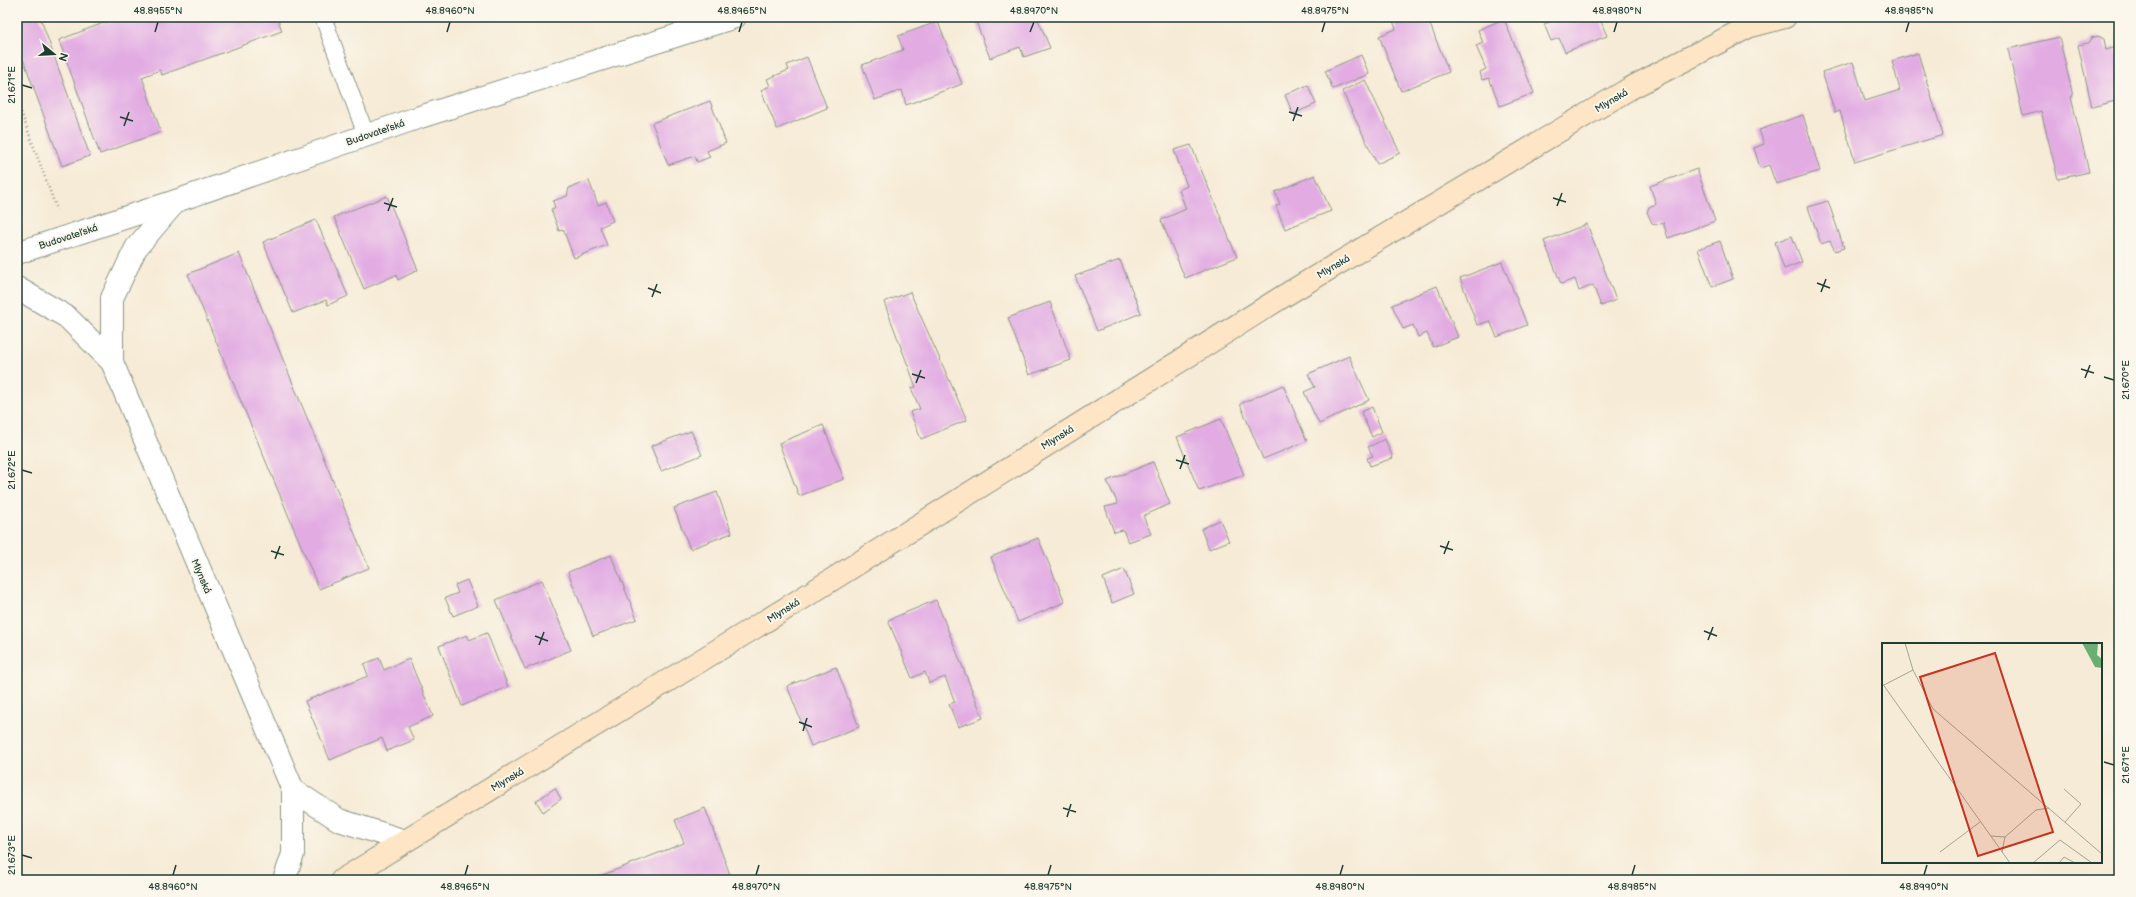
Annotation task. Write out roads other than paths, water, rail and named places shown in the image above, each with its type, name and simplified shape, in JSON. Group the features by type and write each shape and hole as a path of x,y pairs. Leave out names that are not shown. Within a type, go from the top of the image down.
{"street":[{"name":"Budovateľská","path":"17,253 176,201 366,135 735,17"},
{"name":"Mlynská","path":"342,880 798,601 1282,296 1623,93 1748,27 1785,17"},
{"path":"112,362 112,298 136,248 176,201"},
{"path":"17,288 68,317 112,362"},
{"name":"Mlynská","path":"112,362 293,790"},
{"path":"293,790 339,820 405,841"},
{"path":"284,880 293,854 293,790"}],"lane":[{"path":"323,17 366,135"}]}
